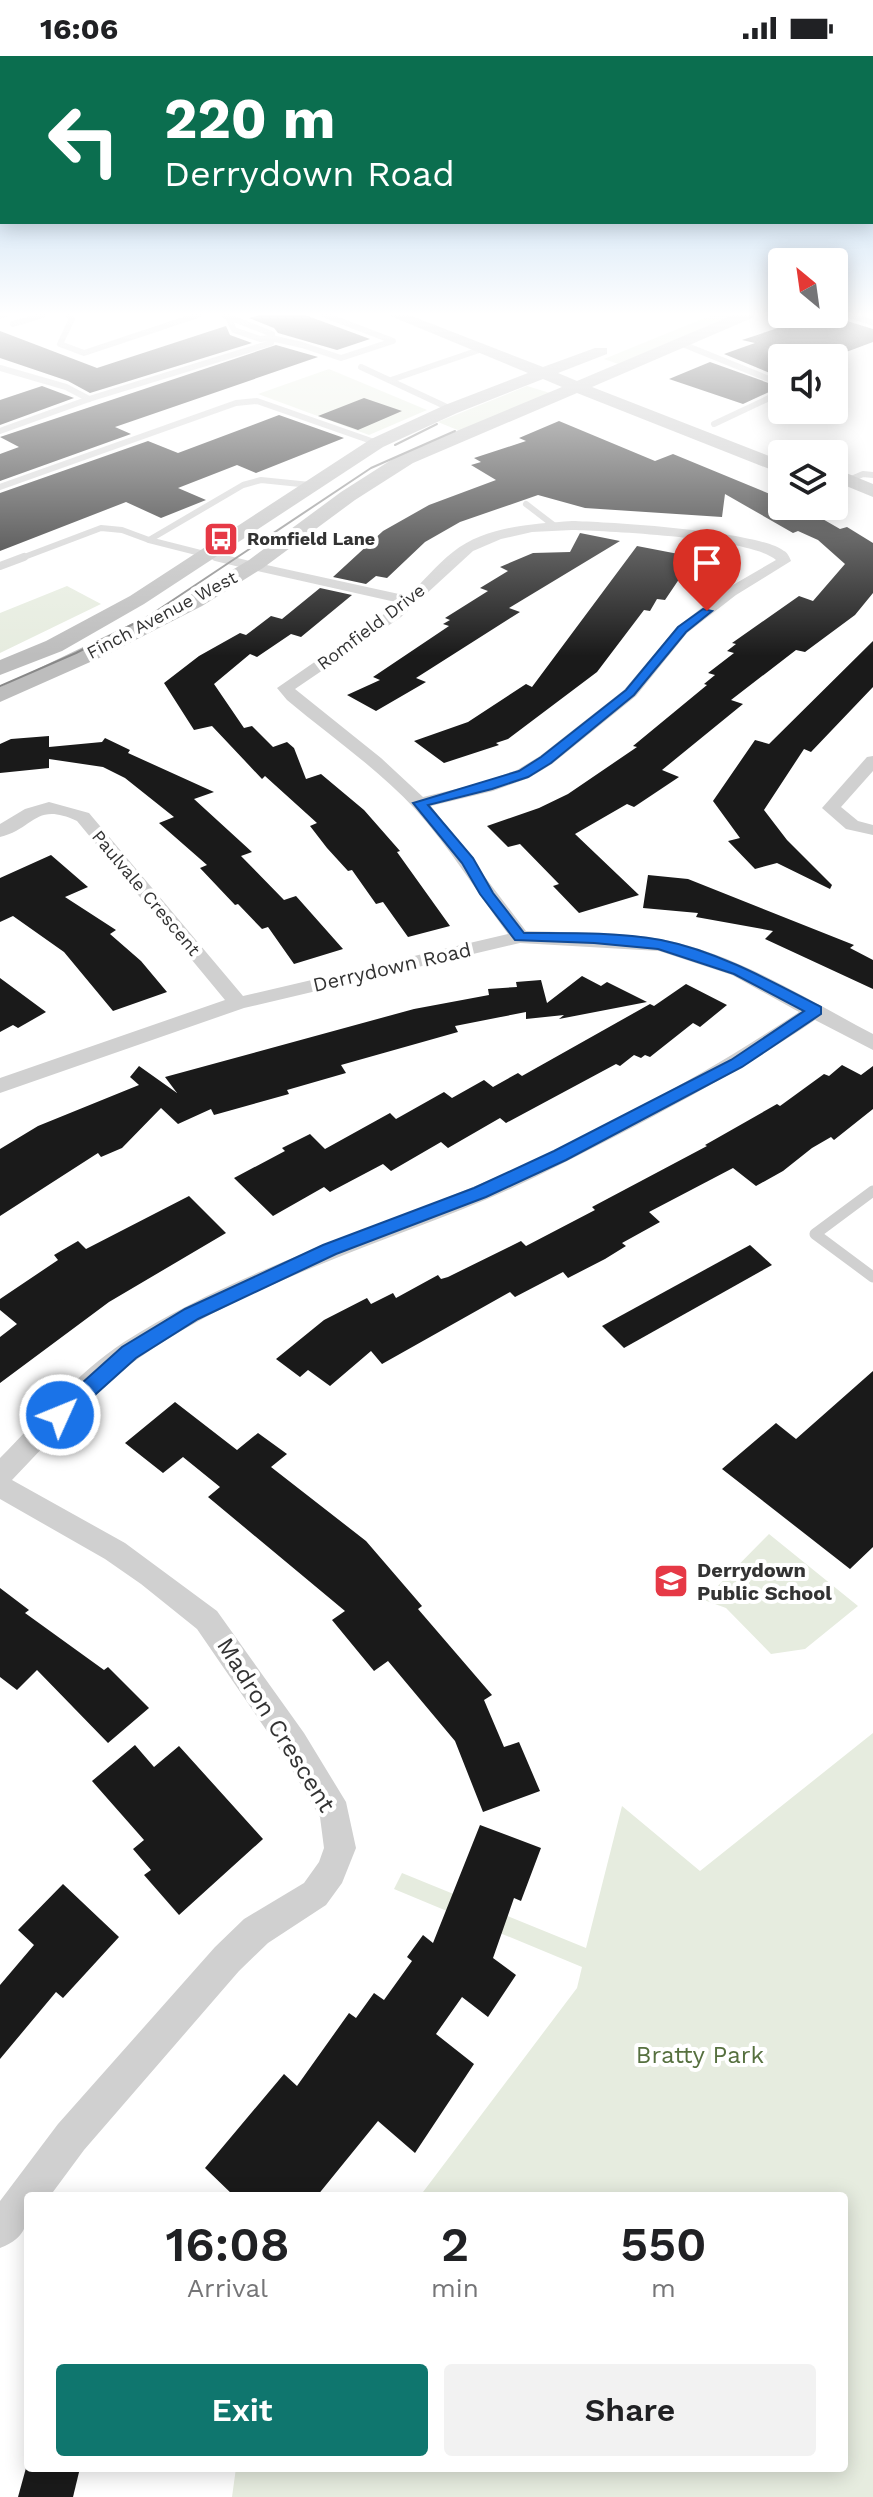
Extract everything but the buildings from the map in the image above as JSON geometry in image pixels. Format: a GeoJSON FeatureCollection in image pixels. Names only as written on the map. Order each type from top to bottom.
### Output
{"type":"FeatureCollection","features":[{"type":"Feature","properties":{"kind":"main road","name":"Finch Avenue West"},"geometry":{"type":"LineString","coordinates":[[0,668],[54,646],[123,608],[208,555],[310,485],[377,443],[408,429]]}},
{"type":"Feature","properties":{"kind":"main road","name":"Finch Avenue West"},"geometry":{"type":"LineString","coordinates":[[0,695],[97,651],[253,566],[324,510],[385,470],[478,429]]}},
{"type":"Feature","properties":{"kind":"main road"},"geometry":{"type":"LineString","coordinates":[[684,429],[768,462]]}},
{"type":"Feature","properties":{"kind":"main road"},"geometry":{"type":"LineString","coordinates":[[726,429],[768,447]]}},
{"type":"Feature","properties":{"kind":"main road"},"geometry":{"type":"LineString","coordinates":[[851,482],[873,505]]}},
{"type":"Feature","properties":{"kind":"street","name":"Romfield Drive"},"geometry":{"type":"LineString","coordinates":[[420,803],[487,787],[523,774],[546,760],[630,693],[682,630],[731,592],[784,561],[780,554],[767,548],[676,532],[556,527],[509,533],[468,548],[411,601],[355,643],[285,688],[420,803],[468,861],[487,894],[520,937]]}},
{"type":"Feature","properties":{"kind":"street"},"geometry":{"type":"LineString","coordinates":[[253,566],[411,601]]}},
{"type":"Feature","properties":{"kind":"street"},"geometry":{"type":"LineString","coordinates":[[873,761],[831,808],[852,825],[873,830]]}},
{"type":"Feature","properties":{"kind":"street","name":"Paulvale Crescent"},"geometry":{"type":"LineString","coordinates":[[0,832],[31,812],[49,805],[65,807],[83,817],[238,1003]]}},
{"type":"Feature","properties":{"kind":"street","name":"Derrydown Road"},"geometry":{"type":"LineString","coordinates":[[0,1086],[238,1003],[520,937],[594,938],[660,945],[739,971],[873,1043]]}},
{"type":"Feature","properties":{"kind":"street"},"geometry":{"type":"LineString","coordinates":[[0,1475],[81,1394],[129,1352],[191,1314],[330,1250],[480,1193],[560,1156],[736,1064],[816,1010]]}},
{"type":"Feature","properties":{"kind":"street","name":"Madron Crescent"},"geometry":{"type":"LineString","coordinates":[[0,1486],[127,1559],[207,1620],[293,1743],[335,1813],[340,1848],[331,1872],[315,1894],[256,1931],[227,1959],[71,2137],[31,2192]]}},
{"type":"Feature","properties":{"kind":"street","name":"Madron Crescent"},"geometry":{"type":"LineString","coordinates":[[0,2230],[24,2201]]}},
{"type":"Feature","properties":{"kind":"lane"},"geometry":{"type":"LineString","coordinates":[[0,487],[163,429]]}},
{"type":"Feature","properties":{"kind":"lane"},"geometry":{"type":"LineString","coordinates":[[337,429],[377,443]]}},
{"type":"Feature","properties":{"kind":"lane"},"geometry":{"type":"LineString","coordinates":[[851,482],[873,468]]}},
{"type":"Feature","properties":{"kind":"lane"},"geometry":{"type":"LineString","coordinates":[[851,482],[873,475]]}},
{"type":"Feature","properties":{"kind":"lane"},"geometry":{"type":"LineString","coordinates":[[149,540],[243,485],[261,480],[310,485]]}},
{"type":"Feature","properties":{"kind":"lane"},"geometry":{"type":"LineString","coordinates":[[526,504],[556,527]]}},
{"type":"Feature","properties":{"kind":"lane"},"geometry":{"type":"LineString","coordinates":[[0,566],[101,528],[122,530],[149,540],[253,566]]}},
{"type":"Feature","properties":{"kind":"lane"},"geometry":{"type":"LineString","coordinates":[[873,1191],[815,1234],[873,1277]]}},
{"type":"Feature","properties":{"kind":"green space"},"geometry":{"type":"Polygon","coordinates":[[[353,429],[383,429],[369,435],[353,429]]]}},
{"type":"Feature","properties":{"kind":"green space"},"geometry":{"type":"Polygon","coordinates":[[[67,586],[101,604],[0,653],[0,613],[67,586]]]}},
{"type":"Feature","properties":{"kind":"green space"},"geometry":{"type":"Polygon","coordinates":[[[769,1534],[858,1606],[805,1649],[771,1654],[726,1608],[704,1600],[769,1534]]]}},
{"type":"Feature","properties":{"kind":"green space","name":"Bratty Park"},"geometry":{"type":"Polygon","coordinates":[[[873,1733],[873,2497],[232,2497],[235,2472],[848,2472],[848,2192],[423,2192],[577,1988],[582,1967],[394,1889],[402,1873],[586,1948],[622,1806],[700,1871],[873,1733]]]}},
{"type":"Feature","properties":{"kind":"tram line"},"geometry":{"type":"LineString","coordinates":[[395,445],[427,429]]}},
{"type":"Feature","properties":{"kind":"tram line"},"geometry":{"type":"LineString","coordinates":[[0,686],[76,653],[149,616],[371,468],[455,431]]}},
{"type":"Feature","properties":{"kind":"place","name":"Romfield Lane"},"geometry":{"type":"Point","coordinates":[221,539]}},
{"type":"Feature","properties":{"kind":"place","name":"Derrydown Public School"},"geometry":{"type":"Point","coordinates":[671,1581]}},
{"type":"Feature","properties":{"kind":"route"},"geometry":{"type":"LineString","coordinates":[[60,1415],[129,1352],[191,1314],[330,1250],[480,1193],[560,1156],[736,1064],[816,1010],[739,971],[660,945],[594,938],[520,937],[487,894],[468,861],[420,803],[487,787],[523,774],[546,760],[630,693],[682,630],[707,611]]}}]}
